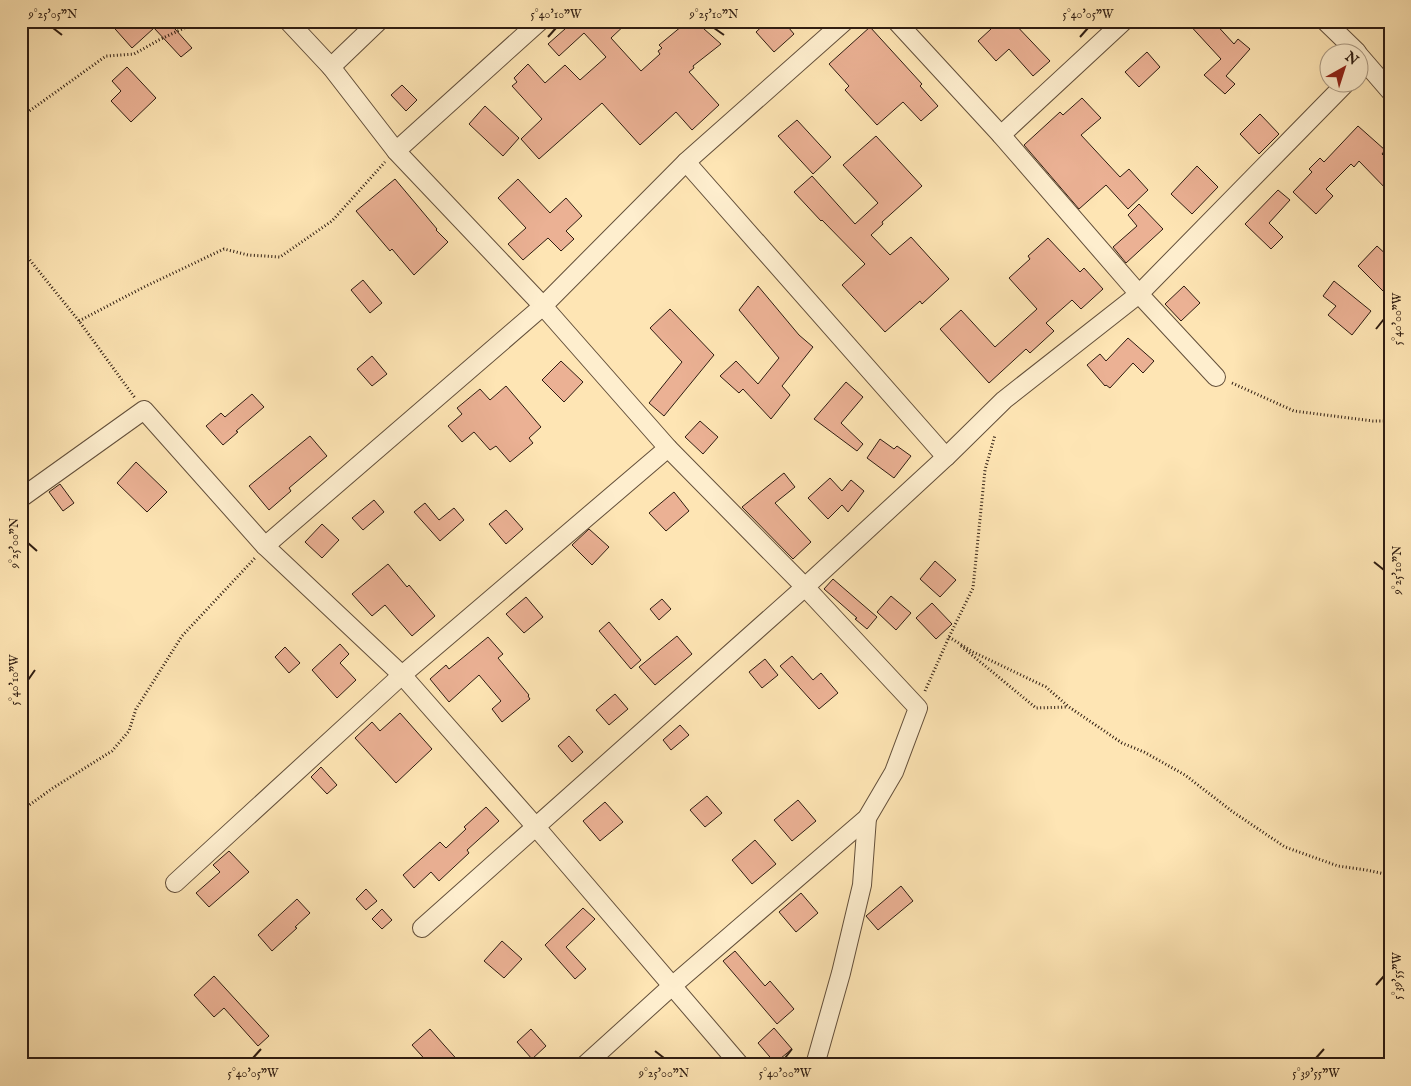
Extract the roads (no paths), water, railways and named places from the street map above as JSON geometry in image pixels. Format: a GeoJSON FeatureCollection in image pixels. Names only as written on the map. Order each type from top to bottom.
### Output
{"type":"FeatureCollection","features":[{"type":"Feature","properties":{"kind":"street"},"geometry":{"type":"LineString","coordinates":[[288,21],[331,67],[396,151],[543,306],[668,448],[805,587],[918,708],[894,772],[867,818],[672,986],[585,1065]]}},
{"type":"Feature","properties":{"kind":"street"},"geometry":{"type":"LineString","coordinates":[[331,67],[379,21]]}},
{"type":"Feature","properties":{"kind":"street"},"geometry":{"type":"LineString","coordinates":[[396,151],[540,21]]}},
{"type":"Feature","properties":{"kind":"street"},"geometry":{"type":"LineString","coordinates":[[266,546],[543,306],[686,162],[845,21]]}},
{"type":"Feature","properties":{"kind":"street"},"geometry":{"type":"LineString","coordinates":[[896,21],[1001,135],[1139,294],[1216,377]]}},
{"type":"Feature","properties":{"kind":"street"},"geometry":{"type":"LineString","coordinates":[[1001,135],[1124,21]]}},
{"type":"Feature","properties":{"kind":"street"},"geometry":{"type":"LineString","coordinates":[[1325,21],[1344,42]]}},
{"type":"Feature","properties":{"kind":"street"},"geometry":{"type":"LineString","coordinates":[[1368,68],[1390,91]]}},
{"type":"Feature","properties":{"kind":"street"},"geometry":{"type":"LineString","coordinates":[[422,928],[805,587],[946,457],[1004,400],[1139,294],[1337,92]]}},
{"type":"Feature","properties":{"kind":"street"},"geometry":{"type":"LineString","coordinates":[[686,162],[946,457]]}},
{"type":"Feature","properties":{"kind":"street"},"geometry":{"type":"LineString","coordinates":[[21,498],[144,410],[266,546],[402,675],[536,827],[740,1065]]}},
{"type":"Feature","properties":{"kind":"street"},"geometry":{"type":"LineString","coordinates":[[175,883],[402,675],[668,448]]}},
{"type":"Feature","properties":{"kind":"street"},"geometry":{"type":"LineString","coordinates":[[815,1065],[841,973],[862,885],[867,818]]}}]}
